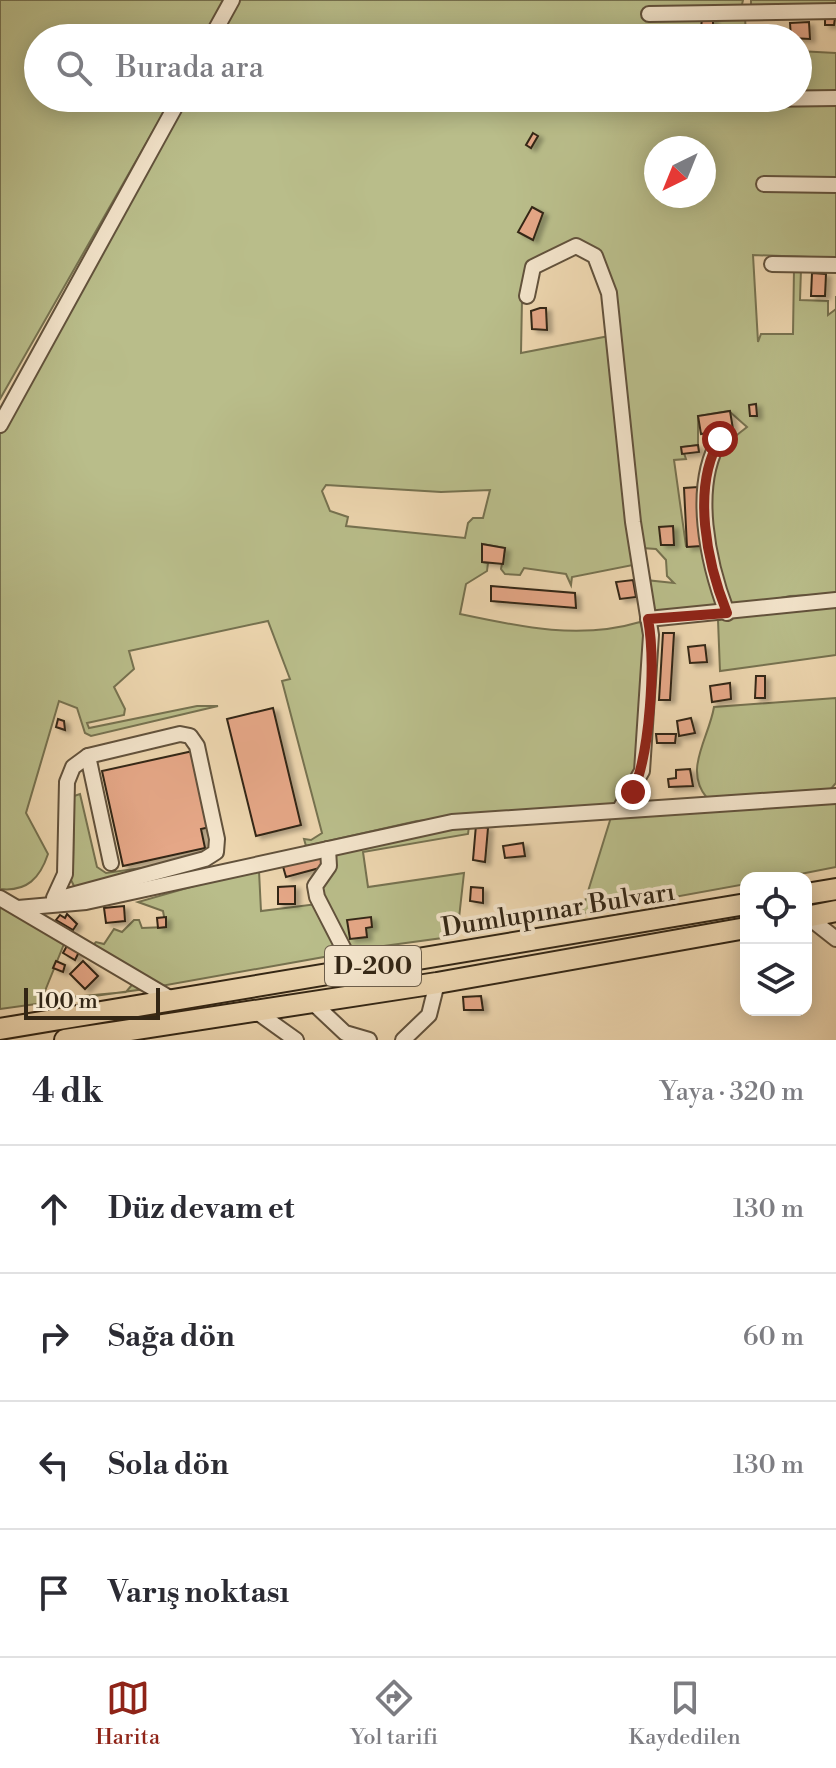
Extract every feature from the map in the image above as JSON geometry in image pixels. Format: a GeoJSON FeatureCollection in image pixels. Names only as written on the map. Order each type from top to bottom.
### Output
{"type":"FeatureCollection","features":[{"type":"Feature","properties":{"kind":"highway"},"geometry":{"type":"LineString","coordinates":[[812,893],[836,889]]}},
{"type":"Feature","properties":{"kind":"highway","name":"Dumlupınar Bulvarı"},"geometry":{"type":"LineString","coordinates":[[0,1029],[740,905]]}},
{"type":"Feature","properties":{"kind":"highway"},"geometry":{"type":"LineString","coordinates":[[812,916],[836,911]]}},
{"type":"Feature","properties":{"kind":"highway","name":"Dumlupınar Bulvarı"},"geometry":{"type":"LineString","coordinates":[[65,1040],[310,1000],[437,983],[740,929]]}},
{"type":"Feature","properties":{"kind":"street"},"geometry":{"type":"LineString","coordinates":[[219,24],[232,0]]}},
{"type":"Feature","properties":{"kind":"street"},"geometry":{"type":"LineString","coordinates":[[649,14],[747,6],[836,11]]}},
{"type":"Feature","properties":{"kind":"street"},"geometry":{"type":"LineString","coordinates":[[812,98],[836,98]]}},
{"type":"Feature","properties":{"kind":"street"},"geometry":{"type":"LineString","coordinates":[[0,425],[172,112]]}},
{"type":"Feature","properties":{"kind":"street"},"geometry":{"type":"LineString","coordinates":[[764,184],[836,185]]}},
{"type":"Feature","properties":{"kind":"street"},"geometry":{"type":"LineString","coordinates":[[527,296],[533,267],[576,246],[595,256],[601,265],[611,305],[622,427],[651,654],[642,771],[620,809]]}},
{"type":"Feature","properties":{"kind":"street"},"geometry":{"type":"LineString","coordinates":[[772,264],[836,265]]}},
{"type":"Feature","properties":{"kind":"street"},"geometry":{"type":"LineString","coordinates":[[720,439],[705,472],[704,492],[716,580],[727,613]]}},
{"type":"Feature","properties":{"kind":"street"},"geometry":{"type":"LineString","coordinates":[[648,619],[727,613],[797,601],[836,600]]}},
{"type":"Feature","properties":{"kind":"street"},"geometry":{"type":"LineString","coordinates":[[18,908],[48,902],[205,859],[216,852],[218,846],[197,746],[190,736],[180,734],[88,756],[69,775],[64,877],[48,902]]}},
{"type":"Feature","properties":{"kind":"street"},"geometry":{"type":"LineString","coordinates":[[88,756],[111,863]]}},
{"type":"Feature","properties":{"kind":"street"},"geometry":{"type":"LineString","coordinates":[[48,902],[102,899],[452,822],[836,796]]}},
{"type":"Feature","properties":{"kind":"street"},"geometry":{"type":"LineString","coordinates":[[328,849],[329,866],[315,886],[317,897],[354,969]]}},
{"type":"Feature","properties":{"kind":"street"},"geometry":{"type":"LineString","coordinates":[[64,877],[74,895]]}},
{"type":"Feature","properties":{"kind":"street"},"geometry":{"type":"LineString","coordinates":[[0,898],[173,1000]]}},
{"type":"Feature","properties":{"kind":"street"},"geometry":{"type":"LineString","coordinates":[[812,921],[836,939]]}},
{"type":"Feature","properties":{"kind":"street"},"geometry":{"type":"LineString","coordinates":[[403,1040],[429,1015],[437,983]]}},
{"type":"Feature","properties":{"kind":"street"},"geometry":{"type":"LineString","coordinates":[[310,1000],[345,1033],[369,1040]]}},
{"type":"Feature","properties":{"kind":"street"},"geometry":{"type":"LineString","coordinates":[[254,1010],[296,1040]]}},
{"type":"Feature","properties":{"kind":"green space"},"geometry":{"type":"Polygon","coordinates":[[[0,0],[228,0],[214,24],[24,24],[24,112],[164,112],[0,399],[0,0]]]}},
{"type":"Feature","properties":{"kind":"green space"},"geometry":{"type":"Polygon","coordinates":[[[234,0],[743,0],[741,9],[745,24],[221,24],[234,0]]]}},
{"type":"Feature","properties":{"kind":"green space"},"geometry":{"type":"Polygon","coordinates":[[[751,0],[836,0],[836,9],[751,7],[751,0]]]}},
{"type":"Feature","properties":{"kind":"green space"},"geometry":{"type":"Polygon","coordinates":[[[812,52],[836,53],[836,93],[812,94],[812,52]]]}},
{"type":"Feature","properties":{"kind":"green space"},"geometry":{"type":"Polygon","coordinates":[[[812,102],[836,102],[836,258],[753,255],[758,342],[761,334],[793,334],[794,269],[801,269],[800,300],[828,301],[828,315],[836,309],[836,594],[790,596],[739,607],[730,603],[712,547],[709,503],[716,463],[726,445],[747,427],[729,411],[698,416],[698,445],[682,447],[686,459],[674,460],[686,546],[701,546],[719,607],[654,613],[645,580],[674,583],[667,576],[666,560],[656,549],[642,548],[613,291],[585,244],[535,262],[522,299],[521,353],[609,336],[633,565],[572,577],[571,585],[566,574],[524,568],[520,575],[505,574],[501,569],[505,548],[482,544],[482,562],[488,563],[487,571],[466,584],[460,614],[550,630],[595,630],[640,622],[645,671],[640,758],[638,771],[620,799],[612,805],[417,821],[306,846],[304,839],[311,840],[322,833],[282,681],[290,679],[268,621],[129,651],[134,669],[114,687],[125,709],[124,715],[87,723],[89,728],[197,706],[218,706],[91,736],[85,733],[77,708],[59,701],[26,813],[48,854],[31,882],[0,889],[0,432],[174,112],[812,112],[812,102]],[[326,485],[322,491],[330,511],[348,517],[346,526],[465,538],[468,523],[473,518],[483,518],[490,490],[441,492],[326,485]]]}},
{"type":"Feature","properties":{"kind":"green space"},"geometry":{"type":"Polygon","coordinates":[[[836,603],[836,655],[720,671],[718,620],[784,605],[836,603]]]}},
{"type":"Feature","properties":{"kind":"green space"},"geometry":{"type":"Polygon","coordinates":[[[836,698],[836,783],[829,791],[707,798],[700,787],[697,765],[714,707],[836,698]]]}},
{"type":"Feature","properties":{"kind":"green space"},"geometry":{"type":"Polygon","coordinates":[[[80,794],[97,867],[106,873],[148,867],[149,871],[75,888],[69,876],[73,865],[74,796],[80,794]]]}},
{"type":"Feature","properties":{"kind":"green space"},"geometry":{"type":"Polygon","coordinates":[[[836,802],[836,867],[811,872],[740,872],[740,885],[581,914],[612,814],[836,802]]]}},
{"type":"Feature","properties":{"kind":"green space"},"geometry":{"type":"Polygon","coordinates":[[[469,826],[468,834],[363,852],[368,887],[464,873],[457,936],[347,951],[318,888],[336,850],[469,826]]]}},
{"type":"Feature","properties":{"kind":"green space"},"geometry":{"type":"Polygon","coordinates":[[[250,870],[259,871],[261,911],[317,904],[339,951],[335,955],[161,986],[92,946],[96,942],[104,944],[114,929],[122,932],[134,920],[139,920],[142,928],[166,927],[163,911],[138,902],[250,870]]]}},
{"type":"Feature","properties":{"kind":"green space"},"geometry":{"type":"Polygon","coordinates":[[[0,904],[66,939],[45,991],[51,999],[117,993],[0,1009],[0,904]]]}},
{"type":"Feature","properties":{"kind":"green space"},"geometry":{"type":"Polygon","coordinates":[[[136,980],[145,989],[126,992],[136,980]]]}},
{"type":"Feature","properties":{"kind":"building"},"geometry":{"type":"Polygon","coordinates":[[[825,17],[835,18],[834,25],[825,25],[825,17]]]}},
{"type":"Feature","properties":{"kind":"building"},"geometry":{"type":"Polygon","coordinates":[[[702,18],[713,18],[713,24],[701,24],[702,18]]]}},
{"type":"Feature","properties":{"kind":"building"},"geometry":{"type":"Polygon","coordinates":[[[533,133],[538,136],[531,148],[526,145],[533,133]]]}},
{"type":"Feature","properties":{"kind":"building"},"geometry":{"type":"Polygon","coordinates":[[[532,207],[543,213],[533,240],[518,232],[532,207]]]}},
{"type":"Feature","properties":{"kind":"building"},"geometry":{"type":"Polygon","coordinates":[[[812,273],[826,274],[825,296],[811,296],[812,273]]]}},
{"type":"Feature","properties":{"kind":"building"},"geometry":{"type":"Polygon","coordinates":[[[546,308],[547,330],[532,329],[531,311],[546,308]]]}},
{"type":"Feature","properties":{"kind":"building"},"geometry":{"type":"Polygon","coordinates":[[[756,404],[757,416],[750,416],[749,405],[756,404]]]}},
{"type":"Feature","properties":{"kind":"building"},"geometry":{"type":"Polygon","coordinates":[[[730,411],[733,429],[701,434],[698,416],[730,411]]]}},
{"type":"Feature","properties":{"kind":"building"},"geometry":{"type":"Polygon","coordinates":[[[698,445],[699,452],[682,454],[681,447],[698,445]]]}},
{"type":"Feature","properties":{"kind":"building"},"geometry":{"type":"Polygon","coordinates":[[[698,487],[701,546],[687,547],[684,488],[698,487]]]}},
{"type":"Feature","properties":{"kind":"building"},"geometry":{"type":"Polygon","coordinates":[[[673,526],[674,545],[661,545],[659,527],[673,526]]]}},
{"type":"Feature","properties":{"kind":"building"},"geometry":{"type":"Polygon","coordinates":[[[482,544],[505,548],[503,564],[482,562],[482,544]]]}},
{"type":"Feature","properties":{"kind":"building"},"geometry":{"type":"Polygon","coordinates":[[[633,580],[636,597],[620,599],[616,582],[633,580]]]}},
{"type":"Feature","properties":{"kind":"building"},"geometry":{"type":"Polygon","coordinates":[[[491,586],[575,593],[576,608],[491,601],[491,586]]]}},
{"type":"Feature","properties":{"kind":"building"},"geometry":{"type":"Polygon","coordinates":[[[663,633],[674,633],[670,700],[659,700],[663,633]]]}},
{"type":"Feature","properties":{"kind":"building"},"geometry":{"type":"Polygon","coordinates":[[[705,645],[707,662],[690,663],[688,647],[705,645]]]}},
{"type":"Feature","properties":{"kind":"building"},"geometry":{"type":"Polygon","coordinates":[[[756,676],[765,676],[765,698],[755,698],[756,676]]]}},
{"type":"Feature","properties":{"kind":"building"},"geometry":{"type":"Polygon","coordinates":[[[730,683],[731,699],[712,702],[710,686],[730,683]]]}},
{"type":"Feature","properties":{"kind":"building"},"geometry":{"type":"Polygon","coordinates":[[[273,708],[301,825],[256,836],[227,719],[273,708]]]}},
{"type":"Feature","properties":{"kind":"building"},"geometry":{"type":"Polygon","coordinates":[[[691,718],[695,733],[679,736],[677,721],[691,718]]]}},
{"type":"Feature","properties":{"kind":"building"},"geometry":{"type":"Polygon","coordinates":[[[58,719],[64,721],[65,730],[56,727],[58,719]]]}},
{"type":"Feature","properties":{"kind":"building"},"geometry":{"type":"Polygon","coordinates":[[[656,734],[676,734],[675,743],[657,743],[656,734]]]}},
{"type":"Feature","properties":{"kind":"building"},"geometry":{"type":"Polygon","coordinates":[[[193,751],[210,827],[201,829],[205,848],[123,866],[102,771],[193,751]]]}},
{"type":"Feature","properties":{"kind":"building"},"geometry":{"type":"Polygon","coordinates":[[[690,769],[693,786],[669,787],[668,779],[676,778],[676,770],[690,769]]]}},
{"type":"Feature","properties":{"kind":"building"},"geometry":{"type":"Polygon","coordinates":[[[476,825],[488,828],[485,862],[473,860],[476,825]]]}},
{"type":"Feature","properties":{"kind":"building"},"geometry":{"type":"Polygon","coordinates":[[[523,843],[525,856],[505,858],[503,846],[523,843]]]}},
{"type":"Feature","properties":{"kind":"building"},"geometry":{"type":"Polygon","coordinates":[[[323,854],[327,866],[286,877],[282,863],[323,854]]]}},
{"type":"Feature","properties":{"kind":"building"},"geometry":{"type":"Polygon","coordinates":[[[295,886],[295,904],[278,904],[278,887],[295,886]]]}},
{"type":"Feature","properties":{"kind":"building"},"geometry":{"type":"Polygon","coordinates":[[[471,887],[483,888],[483,903],[470,901],[471,887]]]}},
{"type":"Feature","properties":{"kind":"building"},"geometry":{"type":"Polygon","coordinates":[[[124,906],[125,921],[106,923],[104,908],[124,906]]]}},
{"type":"Feature","properties":{"kind":"building"},"geometry":{"type":"Polygon","coordinates":[[[67,914],[77,924],[73,930],[56,920],[60,915],[65,918],[67,914]]]}},
{"type":"Feature","properties":{"kind":"building"},"geometry":{"type":"Polygon","coordinates":[[[166,917],[166,927],[158,928],[157,918],[166,917]]]}},
{"type":"Feature","properties":{"kind":"building"},"geometry":{"type":"Polygon","coordinates":[[[371,917],[372,927],[366,928],[367,937],[350,939],[347,920],[371,917]]]}},
{"type":"Feature","properties":{"kind":"building"},"geometry":{"type":"Polygon","coordinates":[[[69,942],[81,948],[75,960],[63,953],[69,942]]]}},
{"type":"Feature","properties":{"kind":"building"},"geometry":{"type":"Polygon","coordinates":[[[56,961],[65,965],[63,972],[53,968],[56,961]]]}},
{"type":"Feature","properties":{"kind":"building"},"geometry":{"type":"Polygon","coordinates":[[[83,961],[98,976],[85,989],[70,974],[83,961]]]}},
{"type":"Feature","properties":{"kind":"building"},"geometry":{"type":"Polygon","coordinates":[[[481,996],[483,1010],[464,1010],[463,997],[481,996]]]}},
{"type":"Feature","properties":{"kind":"route"},"geometry":{"type":"LineString","coordinates":[[633,792],[642,771],[646,743],[651,654],[648,619],[727,613],[716,580],[704,492],[705,472],[720,439]]}}]}
